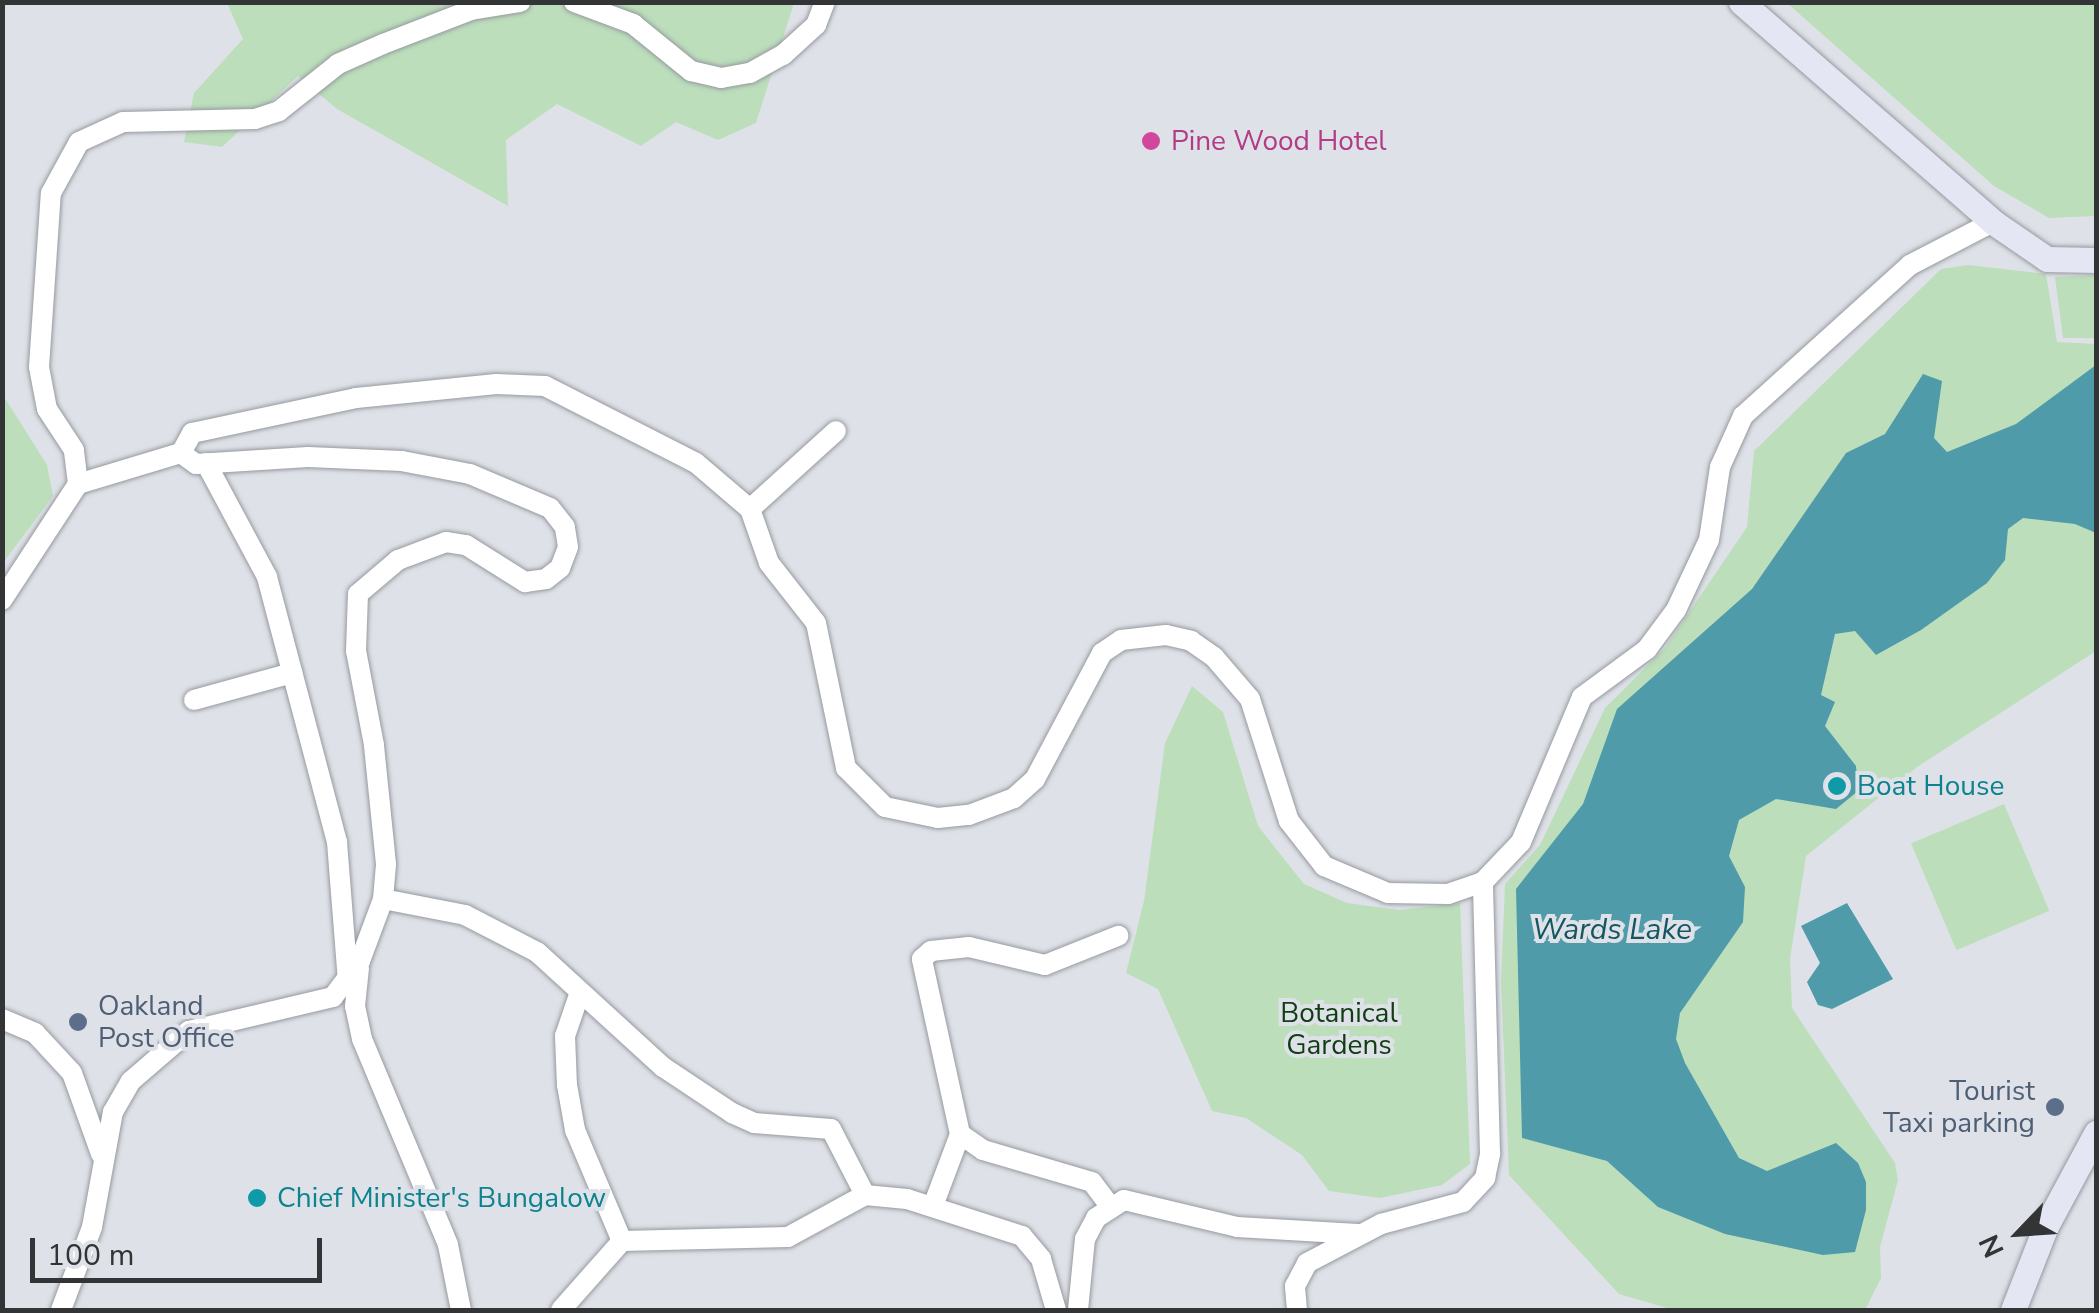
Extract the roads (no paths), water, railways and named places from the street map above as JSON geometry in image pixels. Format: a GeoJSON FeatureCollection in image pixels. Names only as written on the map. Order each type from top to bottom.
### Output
{"type":"FeatureCollection","features":[{"type":"Feature","properties":{"kind":"main road"},"geometry":{"type":"LineString","coordinates":[[1741,2],[1994,222],[2047,259],[2096,260]]}},
{"type":"Feature","properties":{"kind":"main road"},"geometry":{"type":"LineString","coordinates":[[2014,1310],[2046,1226],[2096,1133]]}},
{"type":"Feature","properties":{"kind":"street"},"geometry":{"type":"LineString","coordinates":[[2,600],[78,484],[80,468],[47,409],[40,367],[52,193],[79,142],[123,122],[255,119],[279,111],[338,64],[368,50],[471,10],[520,2]]}},
{"type":"Feature","properties":{"kind":"street"},"geometry":{"type":"LineString","coordinates":[[574,2],[633,24],[691,70],[721,78],[750,73],[784,55],[816,25],[825,2]]}},
{"type":"Feature","properties":{"kind":"street"},"geometry":{"type":"LineString","coordinates":[[78,484],[181,453],[192,433],[356,398],[529,384],[696,463],[750,509],[769,563],[816,623],[846,768],[884,807],[938,818],[969,815],[1014,798],[1036,778],[1102,653],[1121,640],[1166,636],[1191,641],[1214,657],[1250,699],[1289,821],[1324,866],[1388,893],[1448,894],[1483,882],[1532,823],[1582,697],[1647,649],[1676,610],[1710,540],[1720,467],[1743,416],[1910,265],[1994,222]]}},
{"type":"Feature","properties":{"kind":"street"},"geometry":{"type":"LineString","coordinates":[[750,509],[836,430]]}},
{"type":"Feature","properties":{"kind":"street"},"geometry":{"type":"LineString","coordinates":[[61,1310],[92,1227],[113,1112],[159,1051],[190,1031],[307,1008],[348,984],[360,961],[383,899],[385,826],[356,650],[358,594],[398,560],[446,542],[466,545],[524,582],[546,579],[560,568],[568,546],[565,527],[531,495],[402,461],[308,457],[206,463],[186,462],[181,453]]}},
{"type":"Feature","properties":{"kind":"street"},"geometry":{"type":"LineString","coordinates":[[206,463],[258,557],[292,674],[343,872],[348,984]]}},
{"type":"Feature","properties":{"kind":"street"},"geometry":{"type":"LineString","coordinates":[[194,700],[292,674]]}},
{"type":"Feature","properties":{"kind":"street"},"geometry":{"type":"LineString","coordinates":[[1297,1310],[1298,1273],[1358,1234],[1463,1202],[1488,1170],[1483,882]]}},
{"type":"Feature","properties":{"kind":"street"},"geometry":{"type":"LineString","coordinates":[[383,899],[465,916],[500,930],[537,952],[662,1067],[732,1113],[754,1122],[831,1130],[865,1194]]}},
{"type":"Feature","properties":{"kind":"street"},"geometry":{"type":"LineString","coordinates":[[933,1206],[960,1134],[924,956],[968,947],[1045,965],[1118,936]]}},
{"type":"Feature","properties":{"kind":"street"},"geometry":{"type":"LineString","coordinates":[[360,961],[355,1006],[362,1038],[448,1245],[461,1310]]}},
{"type":"Feature","properties":{"kind":"street"},"geometry":{"type":"LineString","coordinates":[[580,992],[565,1036],[567,1085],[575,1130],[622,1241]]}},
{"type":"Feature","properties":{"kind":"street"},"geometry":{"type":"LineString","coordinates":[[2,1019],[34,1033],[72,1073],[102,1156]]}},
{"type":"Feature","properties":{"kind":"street"},"geometry":{"type":"LineString","coordinates":[[960,1134],[984,1150],[1092,1182],[1110,1206]]}},
{"type":"Feature","properties":{"kind":"street"},"geometry":{"type":"LineString","coordinates":[[562,1310],[622,1241],[788,1238],[865,1194],[933,1206],[1007,1230],[1034,1246],[1056,1310]]}},
{"type":"Feature","properties":{"kind":"street"},"geometry":{"type":"LineString","coordinates":[[1078,1310],[1086,1239],[1110,1206],[1124,1200],[1237,1227],[1358,1234]]}},
{"type":"Feature","properties":{"kind":"water","name":"Wards Lake"},"geometry":{"type":"Polygon","coordinates":[[[2096,365],[2096,533],[2075,524],[2023,518],[2008,529],[2005,560],[1987,583],[1921,630],[1876,655],[1855,631],[1835,634],[1821,695],[1835,702],[1825,726],[1856,766],[1858,791],[1836,809],[1776,799],[1739,820],[1729,856],[1745,887],[1743,922],[1680,1013],[1676,1039],[1685,1063],[1739,1158],[1767,1171],[1836,1143],[1858,1163],[1866,1182],[1866,1210],[1855,1252],[1823,1255],[1725,1234],[1658,1207],[1607,1161],[1522,1138],[1516,889],[1583,804],[1617,709],[1752,589],[1846,453],[1885,434],[1923,374],[1942,381],[1934,438],[1947,452],[2016,424],[2096,365]]]}},
{"type":"Feature","properties":{"kind":"water"},"geometry":{"type":"Polygon","coordinates":[[[1847,903],[1893,979],[1832,1009],[1818,1005],[1807,982],[1820,963],[1801,926],[1847,903]]]}},
{"type":"Feature","properties":{"kind":"place","name":"Pine Wood Hotel"},"geometry":{"type":"Point","coordinates":[1151,141]}},
{"type":"Feature","properties":{"kind":"place","name":"Boat House"},"geometry":{"type":"Point","coordinates":[1837,786]}},
{"type":"Feature","properties":{"kind":"place","name":"Oakland Post Office"},"geometry":{"type":"Point","coordinates":[78,1022]}},
{"type":"Feature","properties":{"kind":"place","name":"Tourist Taxi parking"},"geometry":{"type":"Point","coordinates":[2055,1107]}},
{"type":"Feature","properties":{"kind":"place","name":"Chief Minister's Bungalow"},"geometry":{"type":"Point","coordinates":[257,1198]}},
{"type":"Feature","properties":{"kind":"park label","name":"Botanical Gardens"},"geometry":{"type":"Point","coordinates":[1339,1029]}}]}
